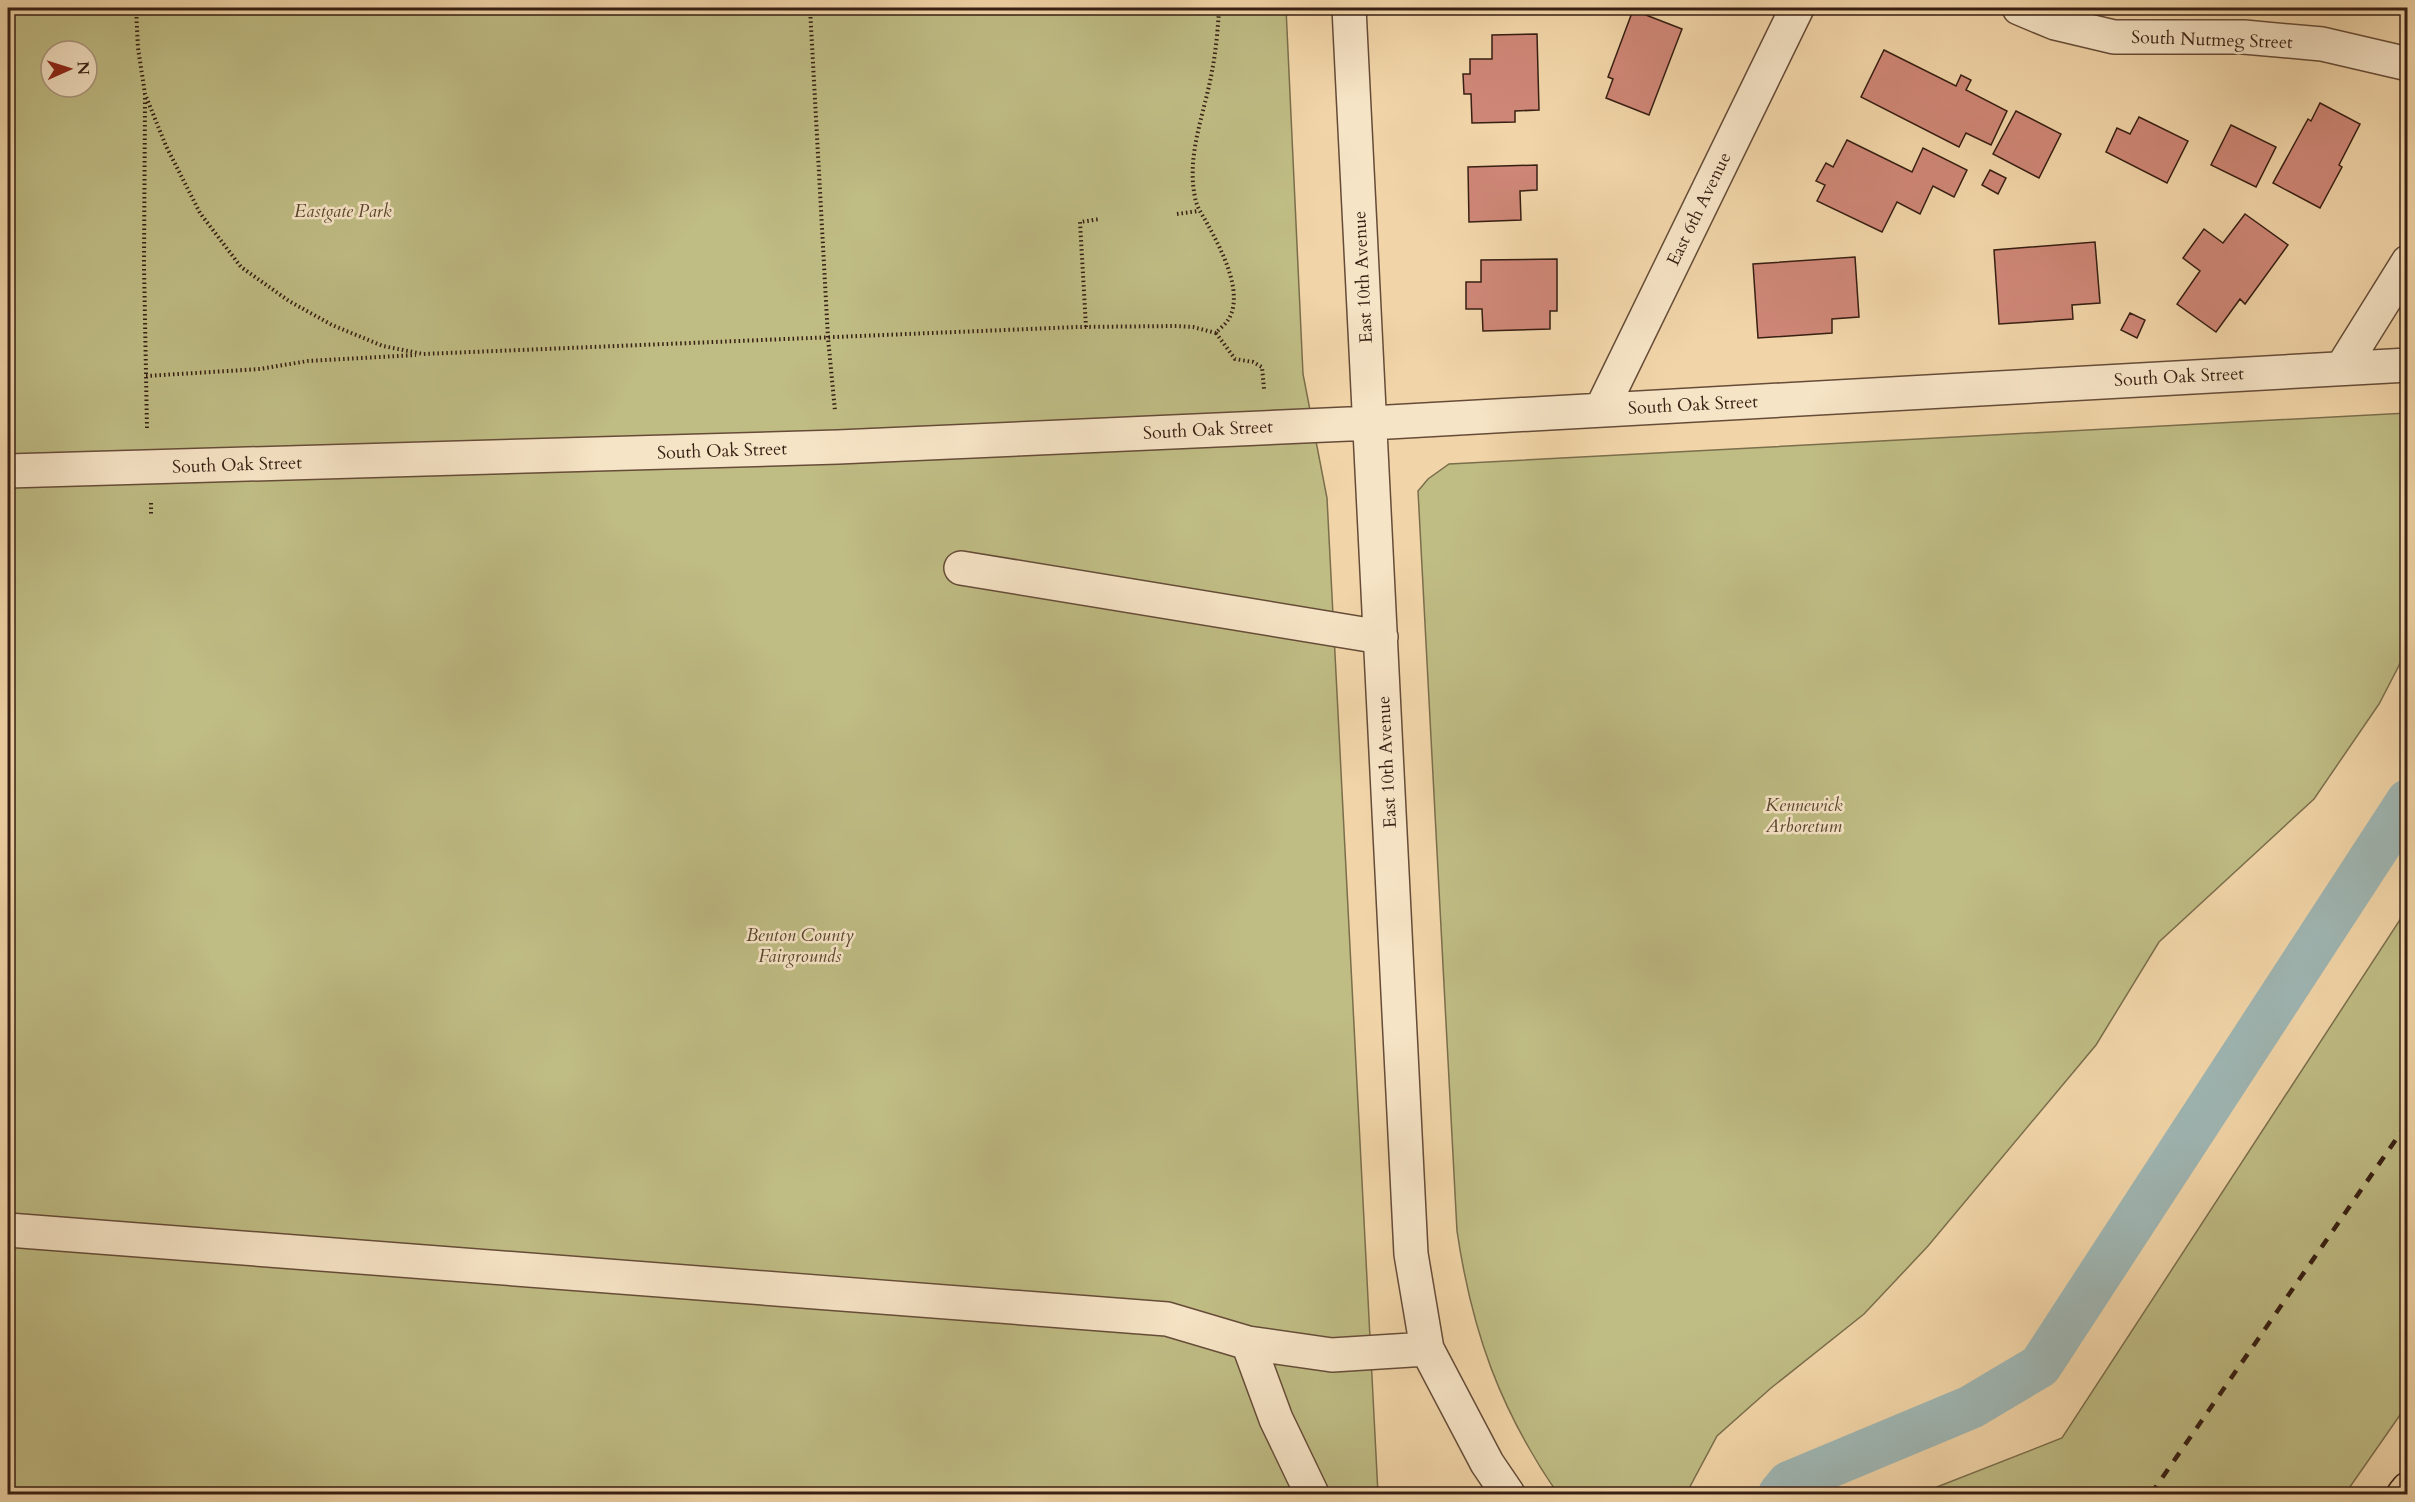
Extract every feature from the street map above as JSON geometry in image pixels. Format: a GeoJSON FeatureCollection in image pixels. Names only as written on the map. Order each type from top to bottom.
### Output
{"type":"FeatureCollection","features":[{"type":"Feature","properties":{"kind":"main road"},"geometry":{"type":"LineString","coordinates":[[2404,1494],[2408,1489]]}},
{"type":"Feature","properties":{"kind":"street","name":"East 10th Avenue"},"geometry":{"type":"LineString","coordinates":[[1349,8],[1411,1254],[1427,1348],[1487,1462],[1499,1491]]}},
{"type":"Feature","properties":{"kind":"street","name":"East 6th Avenue"},"geometry":{"type":"LineString","coordinates":[[1601,410],[1797,8]]}},
{"type":"Feature","properties":{"kind":"street","name":"South Nutmeg Street"},"geometry":{"type":"LineString","coordinates":[[2019,8],[2055,22],[2114,37],[2244,37],[2322,44],[2408,64]]}},
{"type":"Feature","properties":{"kind":"street"},"geometry":{"type":"LineString","coordinates":[[2342,368],[2408,262]]}},
{"type":"Feature","properties":{"kind":"street","name":"South Oak Street"},"geometry":{"type":"LineString","coordinates":[[8,471],[838,447],[1371,423],[2408,365]]}},
{"type":"Feature","properties":{"kind":"street"},"geometry":{"type":"LineString","coordinates":[[961,568],[1381,637]]}},
{"type":"Feature","properties":{"kind":"street"},"geometry":{"type":"LineString","coordinates":[[8,1230],[1167,1318],[1248,1343],[1332,1355],[1427,1348]]}},
{"type":"Feature","properties":{"kind":"street"},"geometry":{"type":"LineString","coordinates":[[1248,1343],[1276,1419],[1312,1494]]}},
{"type":"Feature","properties":{"kind":"path"},"geometry":{"type":"LineString","coordinates":[[136,8],[138,48],[145,94],[146,376],[151,514]]}},
{"type":"Feature","properties":{"kind":"path"},"geometry":{"type":"LineString","coordinates":[[810,8],[828,338],[838,447]]}},
{"type":"Feature","properties":{"kind":"path"},"geometry":{"type":"LineString","coordinates":[[1215,333],[1229,319],[1234,295],[1229,269],[1208,224],[1198,211],[1194,195],[1193,172],[1198,127],[1213,70],[1219,8]]}},
{"type":"Feature","properties":{"kind":"path"},"geometry":{"type":"LineString","coordinates":[[145,94],[166,146],[200,213],[241,267],[289,301],[333,325],[383,346],[423,354]]}},
{"type":"Feature","properties":{"kind":"path"},"geometry":{"type":"LineString","coordinates":[[1177,214],[1198,211]]}},
{"type":"Feature","properties":{"kind":"path"},"geometry":{"type":"LineString","coordinates":[[1086,327],[1080,222],[1100,219]]}},
{"type":"Feature","properties":{"kind":"path"},"geometry":{"type":"LineString","coordinates":[[146,376],[260,369],[308,361],[423,354],[1086,327],[1177,326],[1193,327],[1215,333],[1235,359],[1262,367],[1264,428]]}},
{"type":"Feature","properties":{"kind":"green space","name":"Benton County Fairgrounds"},"geometry":{"type":"Polygon","coordinates":[[[8,8],[1286,8],[1303,374],[1327,498],[1378,1494],[8,1494],[8,8]]]}},
{"type":"Feature","properties":{"kind":"green space","name":"Kennewick Arboretum"},"geometry":{"type":"Polygon","coordinates":[[[2407,413],[2407,650],[2379,704],[2314,799],[2159,942],[2096,1045],[1928,1246],[1864,1314],[1771,1388],[1717,1436],[1686,1494],[1558,1494],[1520,1432],[1491,1369],[1471,1303],[1457,1231],[1418,491],[1428,479],[1449,464],[2407,413]]]}},
{"type":"Feature","properties":{"kind":"green space"},"geometry":{"type":"Polygon","coordinates":[[[2407,909],[2407,1405],[2345,1494],[1919,1494],[2062,1438],[2407,909]]]}},
{"type":"Feature","properties":{"kind":"building"},"geometry":{"type":"Polygon","coordinates":[[[1633,10],[1682,29],[1649,115],[1606,98],[1613,79],[1608,77],[1633,10]]]}},
{"type":"Feature","properties":{"kind":"building"},"geometry":{"type":"Polygon","coordinates":[[[1537,34],[1539,110],[1515,111],[1515,122],[1472,123],[1471,94],[1464,94],[1463,74],[1470,74],[1470,59],[1492,59],[1492,35],[1537,34]]]}},
{"type":"Feature","properties":{"kind":"building"},"geometry":{"type":"Polygon","coordinates":[[[1884,50],[1956,86],[1961,75],[1971,80],[1966,90],[2007,111],[1991,145],[1966,133],[1959,147],[1861,97],[1884,50]]]}},
{"type":"Feature","properties":{"kind":"building"},"geometry":{"type":"Polygon","coordinates":[[[2320,103],[2360,124],[2339,165],[2342,167],[2320,208],[2273,183],[2308,119],[2311,121],[2320,103]]]}},
{"type":"Feature","properties":{"kind":"building"},"geometry":{"type":"Polygon","coordinates":[[[2016,111],[2061,134],[2039,178],[1993,154],[2016,111]]]}},
{"type":"Feature","properties":{"kind":"building"},"geometry":{"type":"Polygon","coordinates":[[[2139,117],[2188,141],[2167,183],[2106,152],[2117,128],[2130,134],[2139,117]]]}},
{"type":"Feature","properties":{"kind":"building"},"geometry":{"type":"Polygon","coordinates":[[[2231,125],[2276,147],[2256,187],[2211,165],[2231,125]]]}},
{"type":"Feature","properties":{"kind":"building"},"geometry":{"type":"Polygon","coordinates":[[[1847,140],[1912,172],[1923,148],[1967,170],[1954,197],[1933,186],[1920,214],[1897,202],[1882,232],[1817,201],[1825,185],[1816,181],[1826,163],[1833,167],[1847,140]]]}},
{"type":"Feature","properties":{"kind":"building"},"geometry":{"type":"Polygon","coordinates":[[[1537,165],[1537,190],[1520,191],[1521,220],[1469,222],[1468,167],[1537,165]]]}},
{"type":"Feature","properties":{"kind":"building"},"geometry":{"type":"Polygon","coordinates":[[[1990,170],[2006,178],[1998,194],[1982,185],[1990,170]]]}},
{"type":"Feature","properties":{"kind":"building"},"geometry":{"type":"Polygon","coordinates":[[[2245,214],[2288,245],[2245,304],[2240,299],[2216,332],[2177,304],[2200,271],[2183,258],[2204,229],[2223,243],[2245,214]]]}},
{"type":"Feature","properties":{"kind":"building"},"geometry":{"type":"Polygon","coordinates":[[[2095,242],[2100,303],[2072,305],[2073,319],[1999,324],[1994,250],[2095,242]]]}},
{"type":"Feature","properties":{"kind":"building"},"geometry":{"type":"Polygon","coordinates":[[[1855,257],[1859,317],[1832,319],[1832,333],[1758,338],[1753,264],[1855,257]]]}},
{"type":"Feature","properties":{"kind":"building"},"geometry":{"type":"Polygon","coordinates":[[[1557,259],[1557,311],[1550,311],[1550,329],[1483,331],[1482,309],[1466,309],[1466,282],[1481,282],[1481,260],[1557,259]]]}},
{"type":"Feature","properties":{"kind":"building"},"geometry":{"type":"Polygon","coordinates":[[[2130,313],[2145,320],[2137,338],[2121,330],[2130,313]]]}},
{"type":"Feature","properties":{"kind":"waterway"},"geometry":{"type":"LineString","coordinates":[[1780,1494],[1789,1483],[1971,1407],[2040,1366],[2408,801]]}},
{"type":"Feature","properties":{"kind":"railway"},"geometry":{"type":"LineString","coordinates":[[2151,1494],[2408,1122]]}},
{"type":"Feature","properties":{"kind":"park label","name":"Eastgate Park"},"geometry":{"type":"Point","coordinates":[343,211]}}]}
